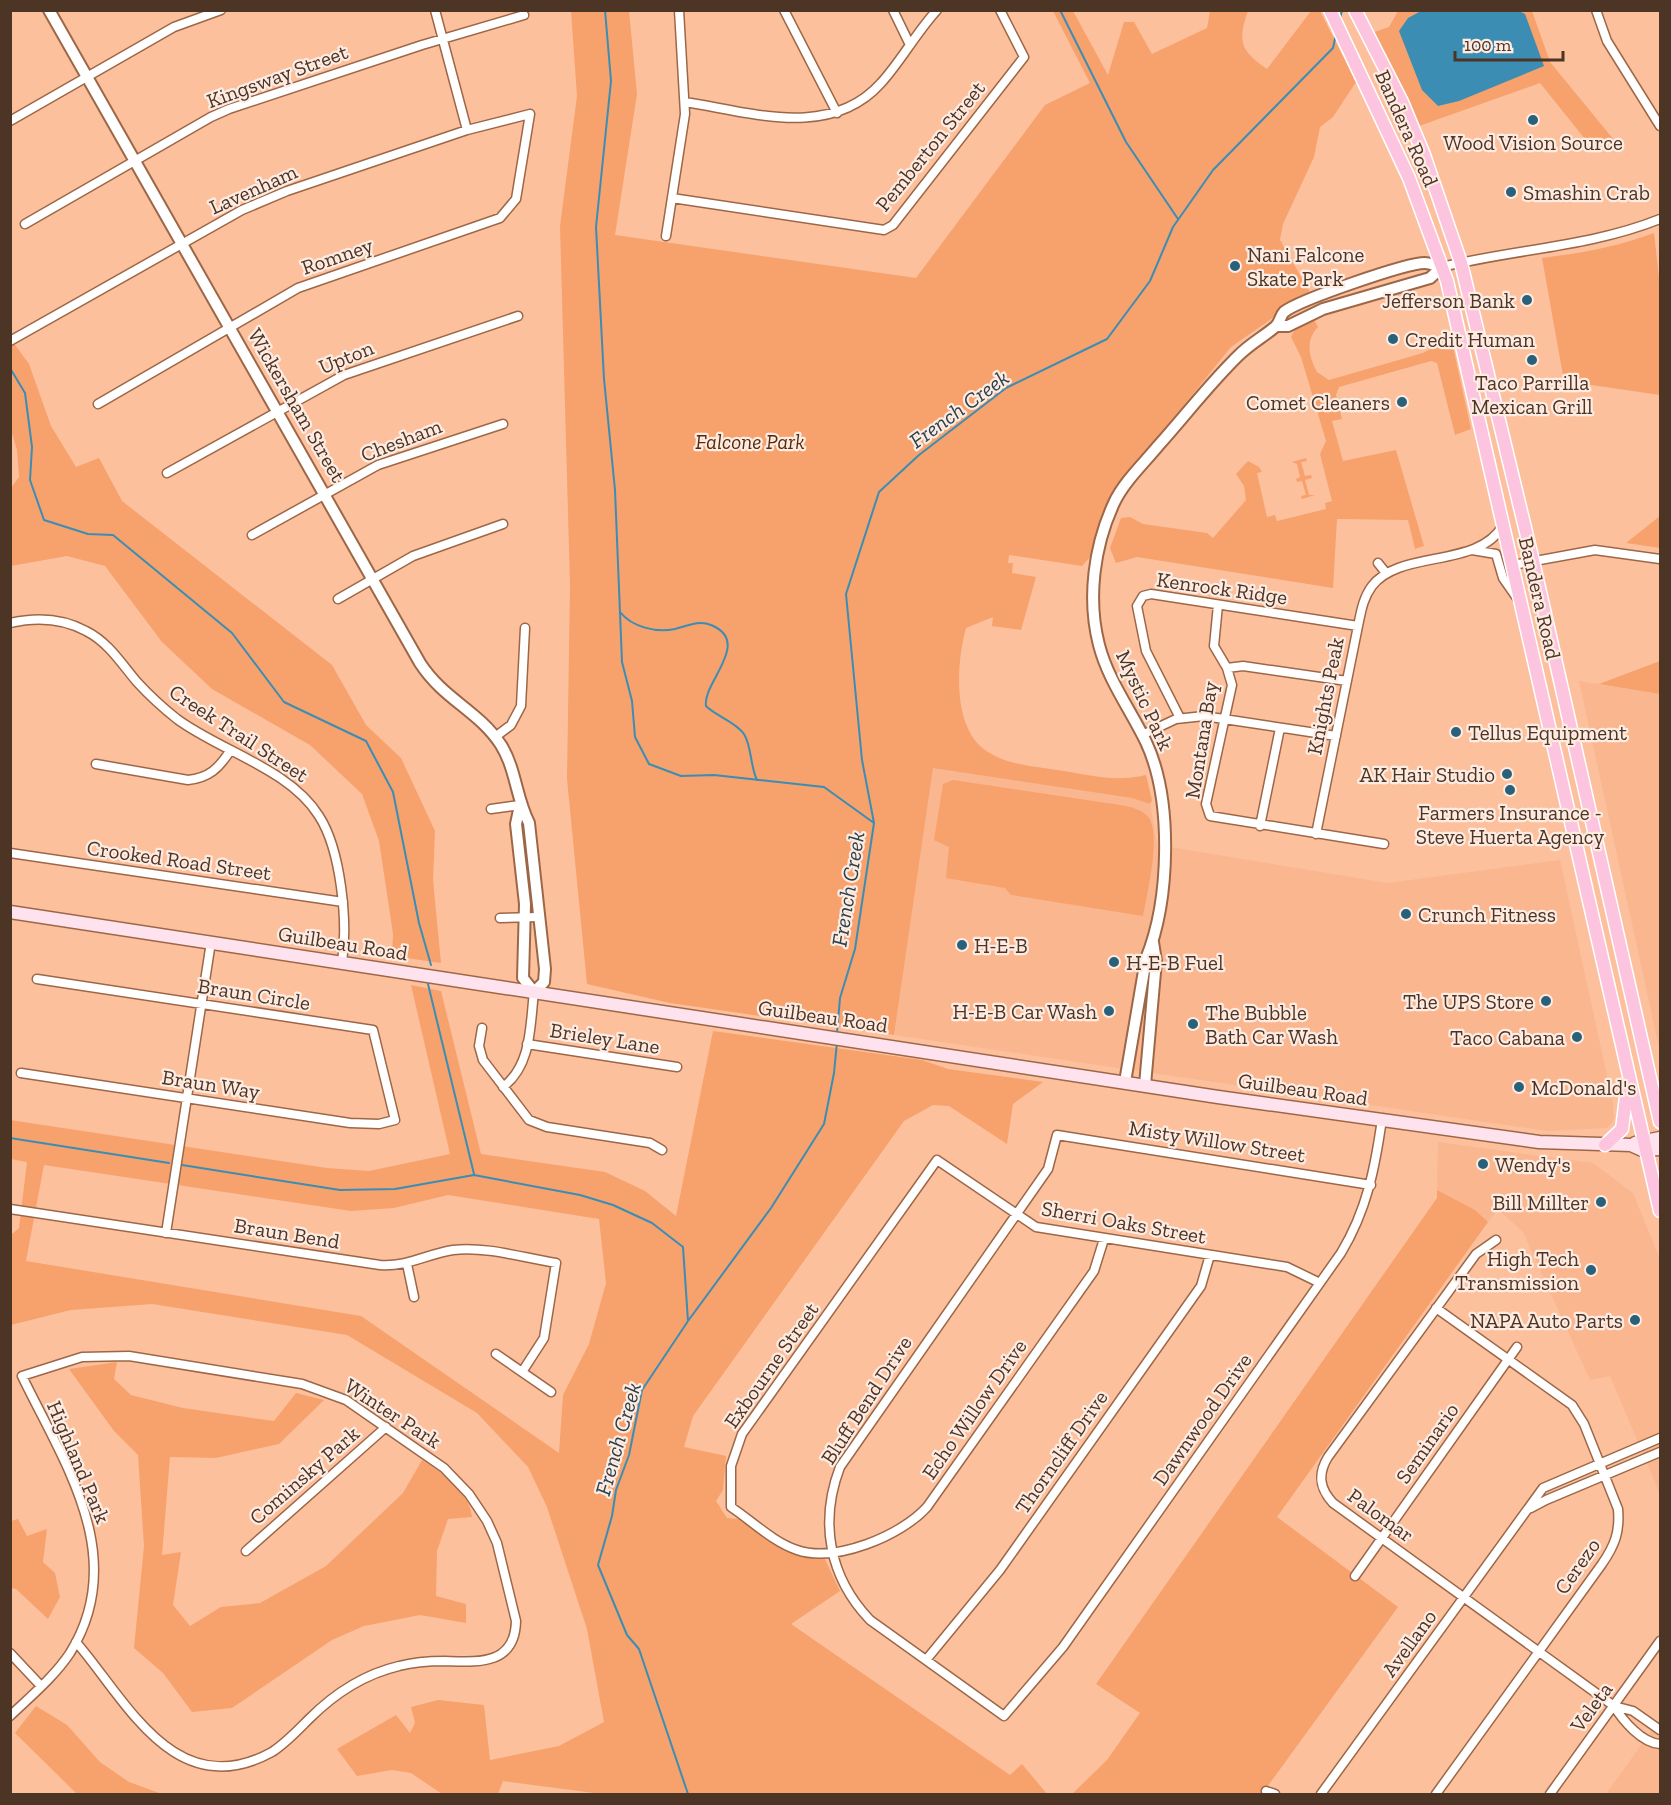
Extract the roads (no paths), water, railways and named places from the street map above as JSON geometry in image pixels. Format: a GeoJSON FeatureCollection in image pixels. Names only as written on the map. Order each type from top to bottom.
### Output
{"type":"FeatureCollection","features":[{"type":"Feature","properties":{"kind":"main road","name":"Bandera Road"},"geometry":{"type":"LineString","coordinates":[[1330,10],[1405,169],[1442,267],[1460,330],[1660,1211]]}},
{"type":"Feature","properties":{"kind":"main road","name":"Bandera Road"},"geometry":{"type":"LineString","coordinates":[[1357,15],[1402,102],[1424,155],[1461,262],[1533,561],[1660,1122]]}},
{"type":"Feature","properties":{"kind":"main road","name":"Guilbeau Road"},"geometry":{"type":"LineString","coordinates":[[10,912],[1125,1082],[1539,1142],[1645,1145]]}},
{"type":"Feature","properties":{"kind":"main road"},"geometry":{"type":"LineString","coordinates":[[1605,1145],[1617,1136],[1625,1121],[1627,1066]]}},
{"type":"Feature","properties":{"kind":"main road"},"geometry":{"type":"LineString","coordinates":[[1645,1145],[1660,1138]]}},
{"type":"Feature","properties":{"kind":"main road"},"geometry":{"type":"LineString","coordinates":[[1645,1145],[1660,1149]]}},
{"type":"Feature","properties":{"kind":"street","name":"Wickersham Street"},"geometry":{"type":"LineString","coordinates":[[49,10],[434,684],[477,717],[495,737],[511,768],[520,806],[529,823],[545,975],[544,982],[534,992],[527,1044],[517,1074],[503,1087]]}},
{"type":"Feature","properties":{"kind":"street"},"geometry":{"type":"LineString","coordinates":[[10,121],[181,24],[221,10]]}},
{"type":"Feature","properties":{"kind":"street"},"geometry":{"type":"LineString","coordinates":[[435,10],[467,130]]}},
{"type":"Feature","properties":{"kind":"street"},"geometry":{"type":"LineString","coordinates":[[666,236],[685,102],[679,10]]}},
{"type":"Feature","properties":{"kind":"street"},"geometry":{"type":"LineString","coordinates":[[784,10],[837,113]]}},
{"type":"Feature","properties":{"kind":"street"},"geometry":{"type":"LineString","coordinates":[[893,10],[910,45]]}},
{"type":"Feature","properties":{"kind":"street"},"geometry":{"type":"LineString","coordinates":[[685,102],[798,119],[837,113],[871,93],[937,10]]}},
{"type":"Feature","properties":{"kind":"street","name":"Pemberton Street"},"geometry":{"type":"LineString","coordinates":[[672,198],[884,230],[893,225],[1024,57],[1000,10]]}},
{"type":"Feature","properties":{"kind":"street"},"geometry":{"type":"LineString","coordinates":[[1596,10],[1607,41],[1659,120]]}},
{"type":"Feature","properties":{"kind":"street","name":"Kingsway Street"},"geometry":{"type":"LineString","coordinates":[[25,224],[211,117],[229,109],[443,38],[524,15]]}},
{"type":"Feature","properties":{"kind":"street","name":"Lavenham"},"geometry":{"type":"LineString","coordinates":[[10,341],[242,210],[287,191],[467,130],[530,114]]}},
{"type":"Feature","properties":{"kind":"street","name":"Romney"},"geometry":{"type":"LineString","coordinates":[[98,404],[298,288],[500,218],[516,199],[530,114]]}},
{"type":"Feature","properties":{"kind":"street"},"geometry":{"type":"LineString","coordinates":[[1442,267],[1582,243],[1626,232],[1660,219]]}},
{"type":"Feature","properties":{"kind":"street","name":"Mystic Park"},"geometry":{"type":"LineString","coordinates":[[1125,1082],[1146,959],[1153,942],[1164,868],[1165,816],[1161,786],[1142,735],[1114,686],[1095,627],[1093,600],[1096,563],[1114,502],[1143,464],[1239,354],[1277,326],[1283,313],[1317,295],[1425,263],[1442,267]]}},
{"type":"Feature","properties":{"kind":"street","name":"Mystic Park"},"geometry":{"type":"LineString","coordinates":[[1277,326],[1288,326],[1323,309],[1430,278],[1442,267]]}},
{"type":"Feature","properties":{"kind":"street","name":"Upton"},"geometry":{"type":"LineString","coordinates":[[166,474],[344,375],[518,315]]}},
{"type":"Feature","properties":{"kind":"street","name":"Chesham"},"geometry":{"type":"LineString","coordinates":[[252,535],[378,465],[503,423]]}},
{"type":"Feature","properties":{"kind":"street"},"geometry":{"type":"LineString","coordinates":[[338,599],[427,550],[503,524]]}},
{"type":"Feature","properties":{"kind":"street"},"geometry":{"type":"LineString","coordinates":[[1378,563],[1386,573],[1472,549],[1492,540],[1504,524]]}},
{"type":"Feature","properties":{"kind":"street"},"geometry":{"type":"LineString","coordinates":[[1472,549],[1496,554],[1503,578],[1521,604]]}},
{"type":"Feature","properties":{"kind":"street"},"geometry":{"type":"LineString","coordinates":[[1513,565],[1595,550],[1660,559]]}},
{"type":"Feature","properties":{"kind":"street","name":"Knights Peak"},"geometry":{"type":"LineString","coordinates":[[1316,834],[1358,626],[1368,592],[1386,573]]}},
{"type":"Feature","properties":{"kind":"street","name":"Kenrock Ridge"},"geometry":{"type":"LineString","coordinates":[[1180,718],[1146,651],[1140,630],[1138,601],[1143,596],[1151,594],[1358,626]]}},
{"type":"Feature","properties":{"kind":"street","name":"Montana Bay"},"geometry":{"type":"LineString","coordinates":[[1218,605],[1214,646],[1227,668],[1232,686],[1206,809],[1209,816],[1260,826],[1384,844]]}},
{"type":"Feature","properties":{"kind":"street","name":"Creek Trail Street"},"geometry":{"type":"LineString","coordinates":[[10,623],[32,619],[53,620],[74,625],[93,634],[169,713],[201,735],[287,783],[312,805],[324,824],[332,844],[346,929],[342,962]]}},
{"type":"Feature","properties":{"kind":"street"},"geometry":{"type":"LineString","coordinates":[[495,737],[511,725],[521,706],[525,628]]}},
{"type":"Feature","properties":{"kind":"street"},"geometry":{"type":"LineString","coordinates":[[1227,668],[1242,666],[1347,681]]}},
{"type":"Feature","properties":{"kind":"street"},"geometry":{"type":"LineString","coordinates":[[1142,735],[1180,718],[1204,716],[1336,736]]}},
{"type":"Feature","properties":{"kind":"street"},"geometry":{"type":"LineString","coordinates":[[1260,826],[1280,728]]}},
{"type":"Feature","properties":{"kind":"street"},"geometry":{"type":"LineString","coordinates":[[96,764],[188,780],[200,778],[220,766],[230,751]]}},
{"type":"Feature","properties":{"kind":"street","name":"Wickersham Street"},"geometry":{"type":"LineString","coordinates":[[520,806],[516,824],[525,918],[523,978],[534,992]]}},
{"type":"Feature","properties":{"kind":"street"},"geometry":{"type":"LineString","coordinates":[[491,808],[520,806]]}},
{"type":"Feature","properties":{"kind":"street","name":"Crooked Road Street"},"geometry":{"type":"LineString","coordinates":[[10,853],[343,902]]}},
{"type":"Feature","properties":{"kind":"street"},"geometry":{"type":"LineString","coordinates":[[500,918],[539,917]]}},
{"type":"Feature","properties":{"kind":"street"},"geometry":{"type":"LineString","coordinates":[[165,1233],[211,942]]}},
{"type":"Feature","properties":{"kind":"street","name":"Mystic Park"},"geometry":{"type":"LineString","coordinates":[[1144,1084],[1156,961],[1153,942]]}},
{"type":"Feature","properties":{"kind":"street","name":"Braun Circle"},"geometry":{"type":"LineString","coordinates":[[37,979],[373,1030],[395,1120]]}},
{"type":"Feature","properties":{"kind":"street"},"geometry":{"type":"LineString","coordinates":[[482,1028],[480,1055],[503,1087],[534,1123],[650,1143],[662,1150]]}},
{"type":"Feature","properties":{"kind":"street","name":"Brieley Lane"},"geometry":{"type":"LineString","coordinates":[[527,1044],[677,1067]]}},
{"type":"Feature","properties":{"kind":"street","name":"Braun Way"},"geometry":{"type":"LineString","coordinates":[[21,1073],[360,1124],[395,1120]]}},
{"type":"Feature","properties":{"kind":"street","name":"Dawnwood Drive"},"geometry":{"type":"LineString","coordinates":[[1004,1716],[1062,1647],[1352,1235],[1371,1185],[1382,1119]]}},
{"type":"Feature","properties":{"kind":"street","name":"Misty Willow Street"},"geometry":{"type":"LineString","coordinates":[[1057,1135],[1371,1185]]}},
{"type":"Feature","properties":{"kind":"street","name":"Bluff Bend Drive"},"geometry":{"type":"LineString","coordinates":[[1004,1716],[870,1620],[857,1607],[843,1585],[832,1551],[830,1505],[836,1480],[847,1455],[1048,1169],[1057,1135]]}},
{"type":"Feature","properties":{"kind":"street","name":"Sherri Oaks Street"},"geometry":{"type":"LineString","coordinates":[[937,1160],[1015,1215],[1036,1227],[1287,1267],[1320,1282]]}},
{"type":"Feature","properties":{"kind":"street","name":"Exbourne Street"},"geometry":{"type":"LineString","coordinates":[[832,1551],[809,1553],[790,1547],[731,1507],[731,1475],[734,1455],[750,1423],[937,1160]]}},
{"type":"Feature","properties":{"kind":"street","name":"Braun Bend"},"geometry":{"type":"LineString","coordinates":[[10,1209],[380,1265],[407,1264],[440,1253],[466,1250],[556,1263],[544,1338],[522,1372]]}},
{"type":"Feature","properties":{"kind":"street","name":"Echo Willow Drive"},"geometry":{"type":"LineString","coordinates":[[832,1551],[886,1538],[913,1521],[927,1507],[1094,1271],[1104,1239]]}},
{"type":"Feature","properties":{"kind":"street","name":"Palomar"},"geometry":{"type":"LineString","coordinates":[[1496,1240],[1487,1243],[1476,1254],[1328,1457],[1320,1477],[1324,1494],[1333,1503],[1614,1706],[1633,1711],[1660,1730]]}},
{"type":"Feature","properties":{"kind":"street","name":"Thorncliff Drive"},"geometry":{"type":"LineString","coordinates":[[926,1660],[1000,1570],[1194,1295],[1205,1278],[1210,1255]]}},
{"type":"Feature","properties":{"kind":"street"},"geometry":{"type":"LineString","coordinates":[[407,1264],[414,1298]]}},
{"type":"Feature","properties":{"kind":"street","name":"Cerezo"},"geometry":{"type":"LineString","coordinates":[[1436,1308],[1576,1409],[1618,1509],[1620,1527],[1617,1540],[1436,1794]]}},
{"type":"Feature","properties":{"kind":"street"},"geometry":{"type":"LineString","coordinates":[[1509,1359],[1517,1347]]}},
{"type":"Feature","properties":{"kind":"street"},"geometry":{"type":"LineString","coordinates":[[496,1354],[551,1392]]}},
{"type":"Feature","properties":{"kind":"street","name":"Winter Park"},"geometry":{"type":"LineString","coordinates":[[22,1376],[82,1357],[129,1356],[321,1389],[346,1400],[451,1474],[470,1494],[487,1521],[497,1543],[515,1614],[515,1632],[509,1645],[491,1660],[484,1662],[427,1661],[381,1671],[339,1694],[281,1746],[261,1758],[216,1766],[179,1756],[153,1739],[76,1642]]}},
{"type":"Feature","properties":{"kind":"street","name":"Seminario"},"geometry":{"type":"LineString","coordinates":[[1355,1576],[1509,1359]]}},
{"type":"Feature","properties":{"kind":"street","name":"Highland Park"},"geometry":{"type":"LineString","coordinates":[[10,1716],[53,1675],[76,1642],[87,1616],[95,1578],[91,1531],[78,1493],[22,1376]]}},
{"type":"Feature","properties":{"kind":"street","name":"Cominsky Park"},"geometry":{"type":"LineString","coordinates":[[246,1551],[386,1427]]}},
{"type":"Feature","properties":{"kind":"street","name":"Avellano"},"geometry":{"type":"LineString","coordinates":[[1321,1794],[1543,1488],[1550,1483],[1660,1439]]}},
{"type":"Feature","properties":{"kind":"street"},"geometry":{"type":"LineString","coordinates":[[1629,1451],[1634,1464]]}},
{"type":"Feature","properties":{"kind":"street","name":"Avellano"},"geometry":{"type":"LineString","coordinates":[[1525,1512],[1546,1500],[1660,1452]]}},
{"type":"Feature","properties":{"kind":"street","name":"Veleta"},"geometry":{"type":"LineString","coordinates":[[1550,1794],[1660,1641]]}},
{"type":"Feature","properties":{"kind":"street"},"geometry":{"type":"LineString","coordinates":[[10,1653],[41,1686]]}},
{"type":"Feature","properties":{"kind":"street","name":"Palomar"},"geometry":{"type":"LineString","coordinates":[[1614,1706],[1624,1722],[1654,1744],[1660,1744]]}},
{"type":"Feature","properties":{"kind":"street"},"geometry":{"type":"LineString","coordinates":[[1634,1729],[1642,1717]]}},
{"type":"Feature","properties":{"kind":"street"},"geometry":{"type":"LineString","coordinates":[[1266,1791],[1275,1794]]}},
{"type":"Feature","properties":{"kind":"water"},"geometry":{"type":"Polygon","coordinates":[[[1423,10],[1517,10],[1525,14],[1544,66],[1459,101],[1438,106],[1422,90],[1399,31],[1408,18],[1423,10]]]}},
{"type":"Feature","properties":{"kind":"waterway"},"geometry":{"type":"LineString","coordinates":[[605,10],[611,81],[596,227],[604,379],[615,490],[622,662],[632,701],[635,737],[649,764],[681,776],[714,775],[824,787],[874,823]]}},
{"type":"Feature","properties":{"kind":"waterway"},"geometry":{"type":"LineString","coordinates":[[1060,10],[1126,142],[1178,219]]}},
{"type":"Feature","properties":{"kind":"waterway","name":"French Creek"},"geometry":{"type":"LineString","coordinates":[[1340,19],[1342,10]]}},
{"type":"Feature","properties":{"kind":"waterway","name":"French Creek"},"geometry":{"type":"LineString","coordinates":[[837,1033],[840,998],[855,949],[874,823],[862,760],[846,594],[879,492],[919,455],[1006,388],[1107,339],[1150,281],[1173,227],[1213,170],[1333,48],[1336,34]]}},
{"type":"Feature","properties":{"kind":"waterway"},"geometry":{"type":"LineString","coordinates":[[10,368],[25,393],[32,447],[30,480],[44,520],[88,534],[113,535],[232,633],[284,702],[366,741],[393,792],[419,923],[431,965]]}},
{"type":"Feature","properties":{"kind":"waterway"},"geometry":{"type":"LineString","coordinates":[[620,612],[631,622],[645,628],[668,630],[702,623],[723,632],[727,642],[727,652],[711,686],[706,706],[744,734],[757,780]]}},
{"type":"Feature","properties":{"kind":"waterway"},"geometry":{"type":"LineString","coordinates":[[428,984],[474,1174]]}},
{"type":"Feature","properties":{"kind":"waterway","name":"French Creek"},"geometry":{"type":"LineString","coordinates":[[688,1794],[639,1649],[627,1635],[598,1565],[612,1516],[616,1490],[629,1455],[642,1390],[688,1321],[771,1208],[824,1124],[834,1073],[837,1042]]}},
{"type":"Feature","properties":{"kind":"waterway"},"geometry":{"type":"LineString","coordinates":[[10,1138],[169,1163]]}},
{"type":"Feature","properties":{"kind":"waterway"},"geometry":{"type":"LineString","coordinates":[[182,1165],[340,1190],[395,1189],[474,1175],[580,1195],[613,1205],[652,1223],[683,1247],[688,1321]]}},
{"type":"Feature","properties":{"kind":"place","name":"Wood Vision Source"},"geometry":{"type":"Point","coordinates":[1533,120]}},
{"type":"Feature","properties":{"kind":"place","name":"Smashin Crab"},"geometry":{"type":"Point","coordinates":[1511,192]}},
{"type":"Feature","properties":{"kind":"place","name":"Nani Falcone Skate Park"},"geometry":{"type":"Point","coordinates":[1235,266]}},
{"type":"Feature","properties":{"kind":"place","name":"Jefferson Bank"},"geometry":{"type":"Point","coordinates":[1527,300]}},
{"type":"Feature","properties":{"kind":"place","name":"Credit Human"},"geometry":{"type":"Point","coordinates":[1393,339]}},
{"type":"Feature","properties":{"kind":"place","name":"Taco Parrilla Mexican Grill"},"geometry":{"type":"Point","coordinates":[1532,360]}},
{"type":"Feature","properties":{"kind":"place","name":"Comet Cleaners"},"geometry":{"type":"Point","coordinates":[1402,402]}},
{"type":"Feature","properties":{"kind":"place","name":"Tellus Equipment"},"geometry":{"type":"Point","coordinates":[1456,732]}},
{"type":"Feature","properties":{"kind":"place","name":"AK Hair Studio"},"geometry":{"type":"Point","coordinates":[1507,774]}},
{"type":"Feature","properties":{"kind":"place","name":"Farmers Insurance - Steve Huerta Agency"},"geometry":{"type":"Point","coordinates":[1510,790]}},
{"type":"Feature","properties":{"kind":"place","name":"Crunch Fitness"},"geometry":{"type":"Point","coordinates":[1406,914]}},
{"type":"Feature","properties":{"kind":"place","name":"H-E-B"},"geometry":{"type":"Point","coordinates":[962,945]}},
{"type":"Feature","properties":{"kind":"place","name":"H-E-B Fuel"},"geometry":{"type":"Point","coordinates":[1114,962]}},
{"type":"Feature","properties":{"kind":"place","name":"The UPS Store"},"geometry":{"type":"Point","coordinates":[1546,1001]}},
{"type":"Feature","properties":{"kind":"place","name":"H-E-B Car Wash"},"geometry":{"type":"Point","coordinates":[1109,1011]}},
{"type":"Feature","properties":{"kind":"place","name":"The Bubble Bath Car Wash"},"geometry":{"type":"Point","coordinates":[1193,1024]}},
{"type":"Feature","properties":{"kind":"place","name":"Taco Cabana"},"geometry":{"type":"Point","coordinates":[1577,1037]}},
{"type":"Feature","properties":{"kind":"place","name":"McDonald's"},"geometry":{"type":"Point","coordinates":[1519,1087]}},
{"type":"Feature","properties":{"kind":"place","name":"Wendy's"},"geometry":{"type":"Point","coordinates":[1483,1164]}},
{"type":"Feature","properties":{"kind":"place","name":"Bill Millter"},"geometry":{"type":"Point","coordinates":[1601,1202]}},
{"type":"Feature","properties":{"kind":"place","name":"High Tech Transmission"},"geometry":{"type":"Point","coordinates":[1591,1270]}},
{"type":"Feature","properties":{"kind":"place","name":"NAPA Auto Parts"},"geometry":{"type":"Point","coordinates":[1635,1320]}},
{"type":"Feature","properties":{"kind":"park label","name":"Falcone Park"},"geometry":{"type":"Point","coordinates":[750,441]}}]}
